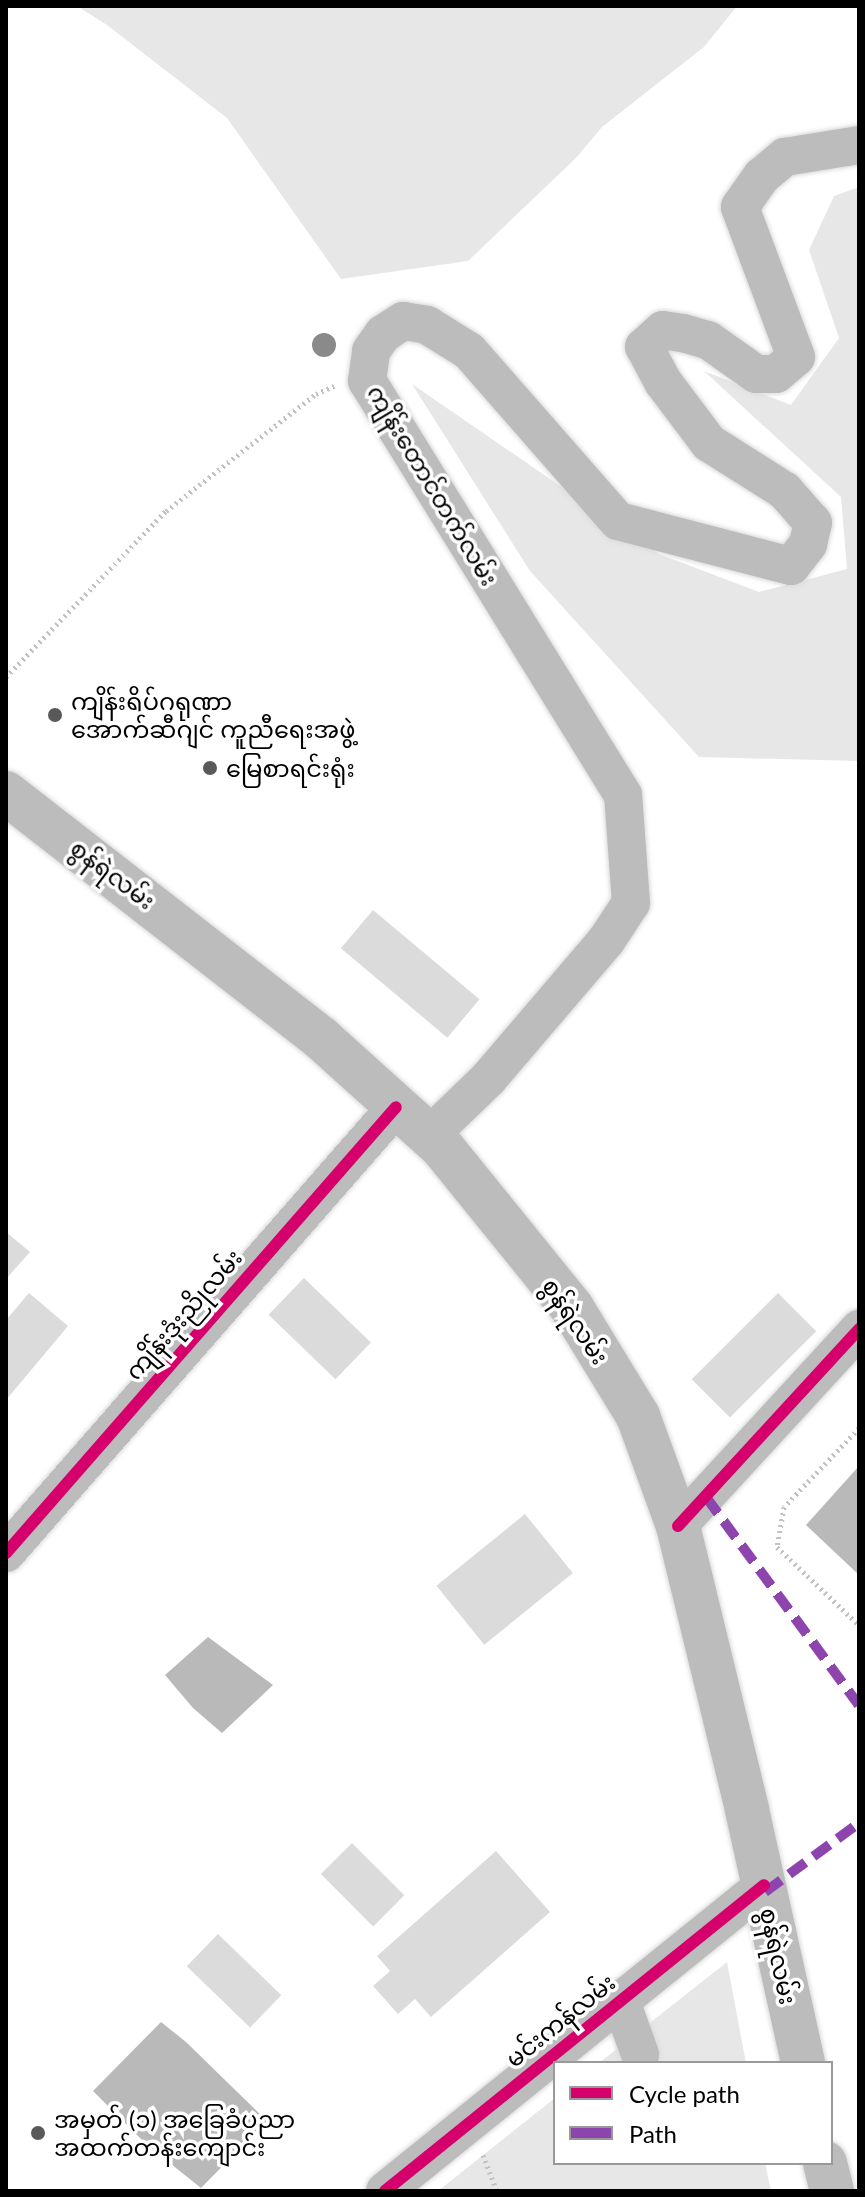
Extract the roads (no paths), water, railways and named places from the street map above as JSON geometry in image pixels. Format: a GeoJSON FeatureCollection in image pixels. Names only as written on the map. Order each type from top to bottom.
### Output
{"type":"FeatureCollection","features":[{"type":"Feature","properties":{"kind":"main road","name":"စွန်ရဲလမ်း"},"geometry":{"type":"LineString","coordinates":[[6,793],[322,1039],[429,1136],[572,1308],[638,1416],[678,1526],[803,2061]]}},
{"type":"Feature","properties":{"kind":"main road"},"geometry":{"type":"LineString","coordinates":[[826,2165],[832,2191]]}},
{"type":"Feature","properties":{"kind":"street","name":"ကျိန်းတောင်တက်လမ်း"},"geometry":{"type":"LineString","coordinates":[[429,1136],[488,1079],[606,941],[631,903],[629,872],[623,795],[367,381],[371,351],[383,334],[403,321],[427,325],[469,351],[618,521],[791,566],[808,544],[813,523],[785,491],[709,443],[663,382],[644,347],[663,330],[683,333],[708,340],[756,374],[776,374],[796,357],[740,207],[762,176],[785,157],[859,145]]}},
{"type":"Feature","properties":{"kind":"street","name":"ကျိန်းဒုံးညိုလမ်း"},"geometry":{"type":"LineString","coordinates":[[6,1553],[396,1107]]}},
{"type":"Feature","properties":{"kind":"street"},"geometry":{"type":"LineString","coordinates":[[678,1526],[859,1329]]}},
{"type":"Feature","properties":{"kind":"street","name":"မင်းကန်လမ်း"},"geometry":{"type":"LineString","coordinates":[[385,2191],[764,1885]]}},
{"type":"Feature","properties":{"kind":"street"},"geometry":{"type":"LineString","coordinates":[[620,1999],[640,2054]]}},
{"type":"Feature","properties":{"kind":"place","name":"ကျိန်းရိပ်ဂရုဏာ အောက်ဆီဂျင် ကူညီရေးအဖွဲ့"},"geometry":{"type":"Point","coordinates":[55,715]}},
{"type":"Feature","properties":{"kind":"place","name":"မြေစာရင်းရုံး"},"geometry":{"type":"Point","coordinates":[210,768]}},
{"type":"Feature","properties":{"kind":"place","name":"အမှတ် (၁) အခြေခံပညာ အထက်တန်းကျောင်း"},"geometry":{"type":"Point","coordinates":[38,2133]}}]}
